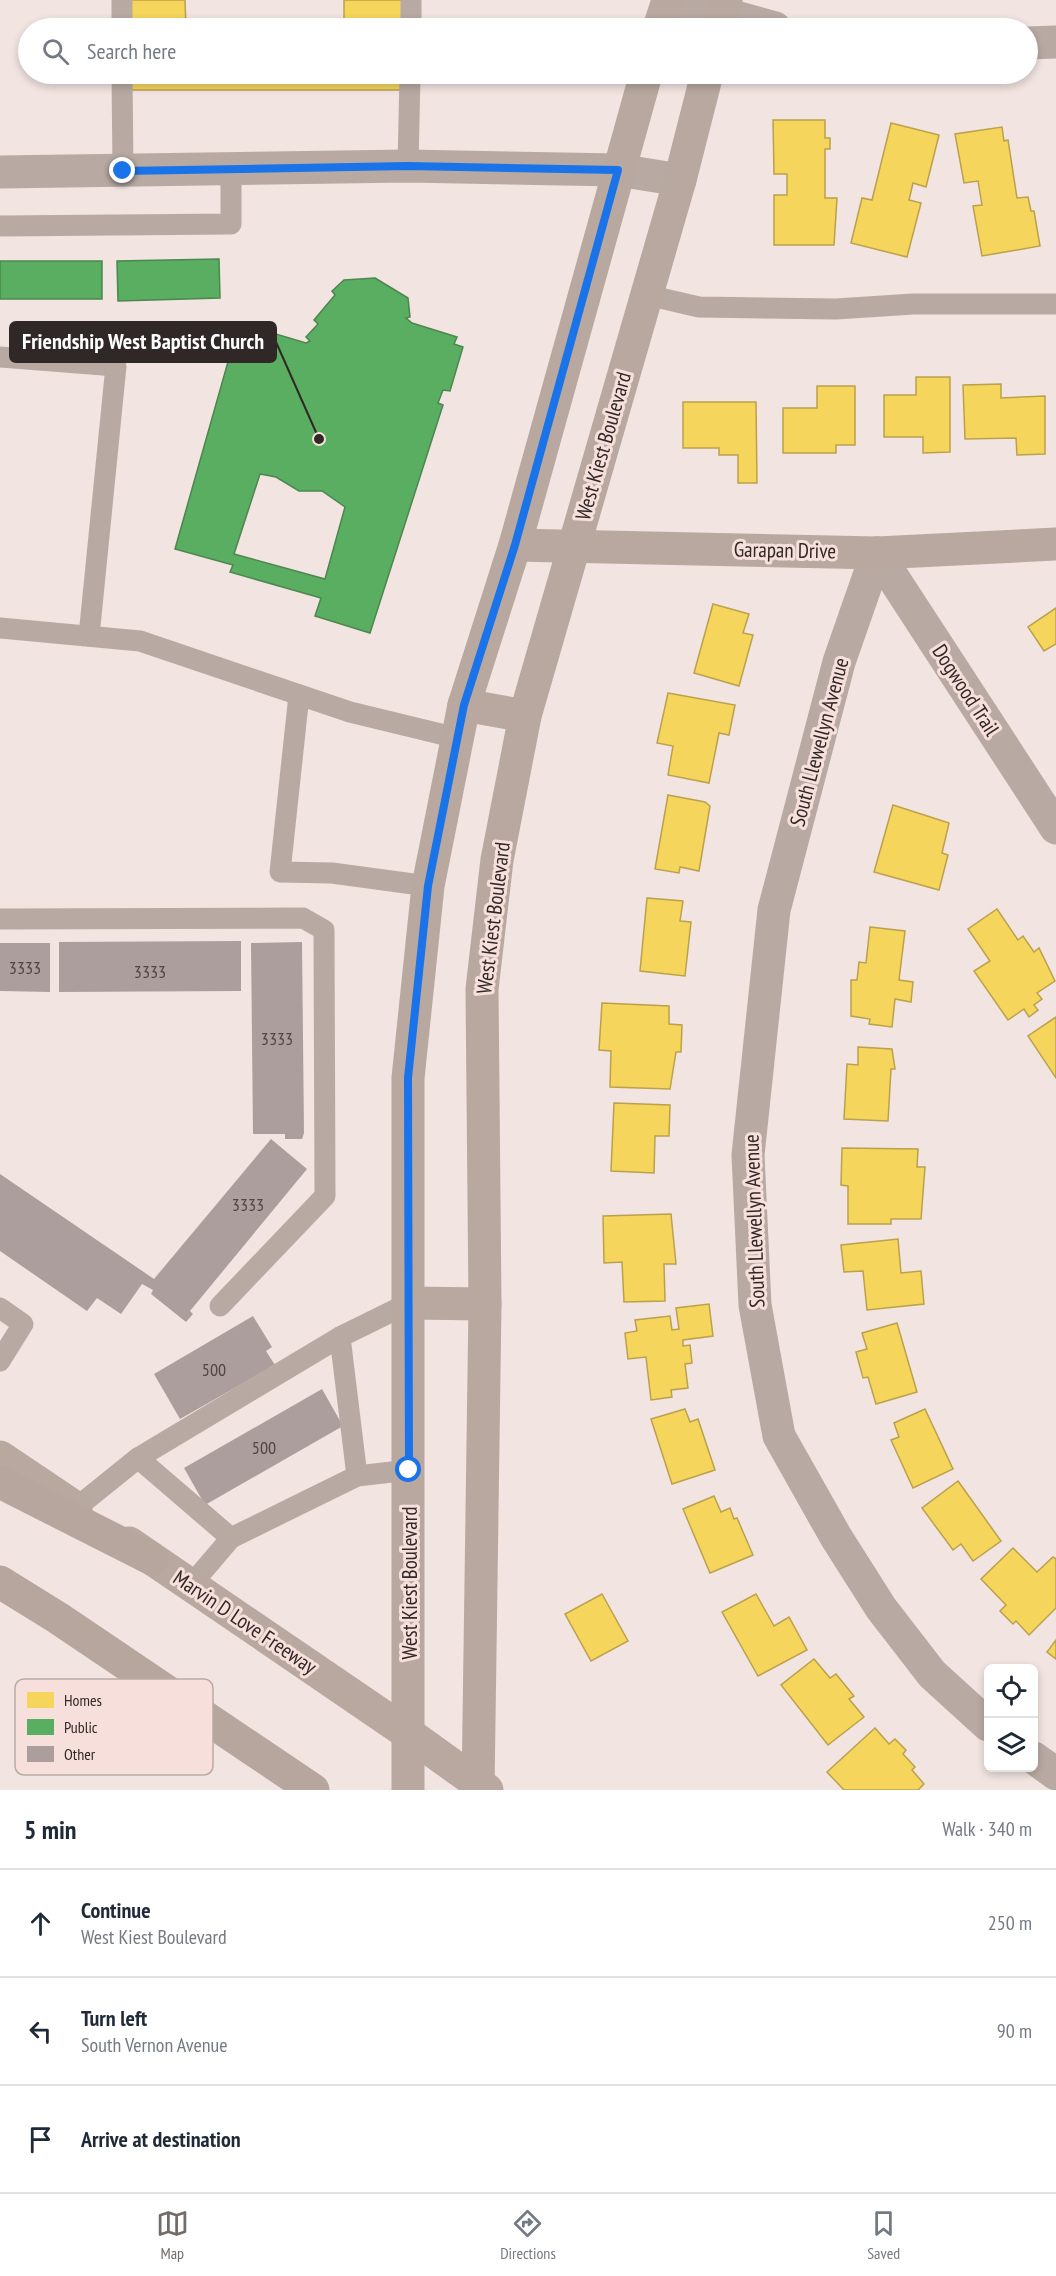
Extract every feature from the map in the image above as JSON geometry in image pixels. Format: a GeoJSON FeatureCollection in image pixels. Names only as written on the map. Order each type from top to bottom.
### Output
{"type":"FeatureCollection","features":[{"type":"Feature","properties":{"kind":"highway"},"geometry":{"type":"LineString","coordinates":[[0,1482],[152,1559]]}},
{"type":"Feature","properties":{"kind":"highway"},"geometry":{"type":"LineString","coordinates":[[0,1582],[148,1679]]}},
{"type":"Feature","properties":{"kind":"highway"},"geometry":{"type":"LineString","coordinates":[[213,1723],[310,1788]]}},
{"type":"Feature","properties":{"kind":"main road"},"geometry":{"type":"LineString","coordinates":[[662,18],[668,0]]}},
{"type":"Feature","properties":{"kind":"main road","name":"West Kiest Boulevard"},"geometry":{"type":"LineString","coordinates":[[408,1790],[408,1078],[428,886],[464,705],[515,545],[643,84]]}},
{"type":"Feature","properties":{"kind":"main road","name":"West Kiest Boulevard"},"geometry":{"type":"LineString","coordinates":[[481,1788],[485,1304],[482,989],[497,860],[525,716],[680,180],[704,84]]}},
{"type":"Feature","properties":{"kind":"main road","name":"Garapan Drive"},"geometry":{"type":"LineString","coordinates":[[515,545],[877,553],[1056,544]]}},
{"type":"Feature","properties":{"kind":"main road"},"geometry":{"type":"LineString","coordinates":[[464,705],[525,716]]}},
{"type":"Feature","properties":{"kind":"main road"},"geometry":{"type":"LineString","coordinates":[[409,1303],[485,1304]]}},
{"type":"Feature","properties":{"kind":"main road","name":"Marvin D Love Freeway"},"geometry":{"type":"LineString","coordinates":[[0,1457],[409,1734],[481,1788]]}},
{"type":"Feature","properties":{"kind":"street"},"geometry":{"type":"LineString","coordinates":[[675,0],[738,18]]}},
{"type":"Feature","properties":{"kind":"street"},"geometry":{"type":"LineString","coordinates":[[1038,43],[1056,42]]}},
{"type":"Feature","properties":{"kind":"street"},"geometry":{"type":"LineString","coordinates":[[0,172],[408,166],[618,170],[680,180]]}},
{"type":"Feature","properties":{"kind":"street","name":"Dogwood Trail"},"geometry":{"type":"LineString","coordinates":[[877,553],[1056,828]]}},
{"type":"Feature","properties":{"kind":"street","name":"South Llewellyn Avenue"},"geometry":{"type":"LineString","coordinates":[[877,553],[839,662],[774,910],[748,1155],[754,1305],[779,1436],[836,1537],[881,1608],[932,1674],[984,1721]]}},
{"type":"Feature","properties":{"kind":"street"},"geometry":{"type":"LineString","coordinates":[[1038,1761],[1056,1774]]}},
{"type":"Feature","properties":{"kind":"lane"},"geometry":{"type":"LineString","coordinates":[[122,0],[122,18]]}},
{"type":"Feature","properties":{"kind":"lane"},"geometry":{"type":"LineString","coordinates":[[411,0],[411,18]]}},
{"type":"Feature","properties":{"kind":"lane"},"geometry":{"type":"LineString","coordinates":[[122,84],[123,171]]}},
{"type":"Feature","properties":{"kind":"lane"},"geometry":{"type":"LineString","coordinates":[[408,166],[410,84]]}},
{"type":"Feature","properties":{"kind":"lane"},"geometry":{"type":"LineString","coordinates":[[0,226],[231,224],[231,170]]}},
{"type":"Feature","properties":{"kind":"lane"},"geometry":{"type":"LineString","coordinates":[[647,295],[699,307],[836,309],[913,304],[1056,304]]}},
{"type":"Feature","properties":{"kind":"lane"},"geometry":{"type":"LineString","coordinates":[[0,357],[116,366],[89,636]]}},
{"type":"Feature","properties":{"kind":"lane"},"geometry":{"type":"LineString","coordinates":[[0,628],[140,641],[350,712],[457,738]]}},
{"type":"Feature","properties":{"kind":"lane"},"geometry":{"type":"LineString","coordinates":[[299,695],[280,872],[332,873],[428,886]]}},
{"type":"Feature","properties":{"kind":"lane"},"geometry":{"type":"LineString","coordinates":[[0,919],[303,918],[324,930],[325,1196],[220,1306]]}},
{"type":"Feature","properties":{"kind":"lane"},"geometry":{"type":"LineString","coordinates":[[76,1508],[138,1458],[340,1337],[409,1303]]}},
{"type":"Feature","properties":{"kind":"lane"},"geometry":{"type":"LineString","coordinates":[[0,1308],[23,1324],[0,1361]]}},
{"type":"Feature","properties":{"kind":"lane"},"geometry":{"type":"LineString","coordinates":[[340,1337],[357,1476]]}},
{"type":"Feature","properties":{"kind":"lane"},"geometry":{"type":"LineString","coordinates":[[138,1458],[231,1538]]}},
{"type":"Feature","properties":{"kind":"lane"},"geometry":{"type":"LineString","coordinates":[[191,1585],[231,1538],[357,1476],[409,1470]]}},
{"type":"Feature","properties":{"kind":"building: Homes"},"geometry":{"type":"Polygon","coordinates":[[[126,0],[185,0],[186,18],[126,18],[126,0]]]}},
{"type":"Feature","properties":{"kind":"building: Homes"},"geometry":{"type":"Polygon","coordinates":[[[344,0],[403,0],[403,18],[344,18],[344,0]]]}},
{"type":"Feature","properties":{"kind":"building: Homes"},"geometry":{"type":"Polygon","coordinates":[[[127,84],[403,84],[403,90],[127,90],[127,84]]]}},
{"type":"Feature","properties":{"kind":"building: Homes"},"geometry":{"type":"Polygon","coordinates":[[[773,120],[825,120],[825,138],[830,138],[830,149],[825,149],[825,198],[837,198],[834,245],[774,245],[774,195],[787,195],[787,174],[774,174],[773,120]]]}},
{"type":"Feature","properties":{"kind":"building: Homes"},"geometry":{"type":"Polygon","coordinates":[[[891,123],[939,135],[926,187],[913,183],[909,200],[921,203],[907,257],[851,243],[862,198],[872,200],[891,123]]]}},
{"type":"Feature","properties":{"kind":"building: Homes"},"geometry":{"type":"Polygon","coordinates":[[[1002,127],[1004,141],[1008,140],[1017,198],[1028,197],[1031,211],[1034,211],[1040,246],[982,256],[973,206],[982,205],[978,181],[964,183],[955,134],[1002,127]]]}},
{"type":"Feature","properties":{"kind":"building: Homes"},"geometry":{"type":"Polygon","coordinates":[[[916,377],[950,377],[950,452],[923,453],[923,437],[884,437],[884,395],[916,395],[916,377]]]}},
{"type":"Feature","properties":{"kind":"building: Homes"},"geometry":{"type":"Polygon","coordinates":[[[1001,384],[1001,398],[1045,396],[1045,454],[1017,455],[1016,438],[965,439],[963,385],[1001,384]]]}},
{"type":"Feature","properties":{"kind":"building: Homes"},"geometry":{"type":"Polygon","coordinates":[[[817,386],[855,386],[855,445],[836,445],[836,453],[783,453],[783,408],[817,408],[817,386]]]}},
{"type":"Feature","properties":{"kind":"building: Homes"},"geometry":{"type":"Polygon","coordinates":[[[683,402],[756,402],[757,483],[738,483],[738,455],[719,455],[719,448],[683,448],[683,402]]]}},
{"type":"Feature","properties":{"kind":"building: Homes"},"geometry":{"type":"Polygon","coordinates":[[[713,604],[749,614],[743,633],[753,635],[739,686],[694,673],[713,604]]]}},
{"type":"Feature","properties":{"kind":"building: Homes"},"geometry":{"type":"Polygon","coordinates":[[[1056,608],[1056,644],[1044,651],[1028,627],[1056,608]]]}},
{"type":"Feature","properties":{"kind":"building: Homes"},"geometry":{"type":"Polygon","coordinates":[[[668,693],[735,705],[729,735],[719,733],[709,783],[668,775],[673,746],[657,743],[668,693]]]}},
{"type":"Feature","properties":{"kind":"building: Homes"},"geometry":{"type":"Polygon","coordinates":[[[668,795],[705,802],[710,806],[699,871],[680,867],[679,873],[655,869],[668,795]]]}},
{"type":"Feature","properties":{"kind":"building: Homes"},"geometry":{"type":"Polygon","coordinates":[[[893,805],[949,823],[942,853],[948,855],[939,890],[874,872],[893,805]]]}},
{"type":"Feature","properties":{"kind":"building: Homes"},"geometry":{"type":"Polygon","coordinates":[[[647,898],[683,901],[680,921],[691,922],[685,976],[640,971],[647,898]]]}},
{"type":"Feature","properties":{"kind":"building: Homes"},"geometry":{"type":"Polygon","coordinates":[[[997,909],[1018,940],[1023,936],[1034,952],[1039,948],[1055,981],[1037,993],[1042,999],[1034,1005],[1038,1010],[1029,1017],[1024,1009],[1008,1020],[974,971],[990,961],[968,929],[997,909]]]}},
{"type":"Feature","properties":{"kind":"building: Homes"},"geometry":{"type":"Polygon","coordinates":[[[870,927],[905,931],[899,980],[913,982],[911,1002],[895,999],[892,1027],[869,1024],[870,1019],[851,1016],[851,980],[857,980],[859,962],[866,963],[870,927]]]}},
{"type":"Feature","properties":{"kind":"building: Homes"},"geometry":{"type":"Polygon","coordinates":[[[602,1003],[669,1006],[669,1024],[682,1025],[681,1052],[676,1052],[670,1089],[610,1087],[611,1051],[599,1050],[602,1003]]]}},
{"type":"Feature","properties":{"kind":"building: Homes"},"geometry":{"type":"Polygon","coordinates":[[[1056,1017],[1056,1078],[1028,1036],[1056,1017]]]}},
{"type":"Feature","properties":{"kind":"building: Homes"},"geometry":{"type":"Polygon","coordinates":[[[858,1047],[892,1049],[895,1069],[891,1069],[888,1121],[844,1119],[847,1064],[858,1065],[858,1047]]]}},
{"type":"Feature","properties":{"kind":"building: Homes"},"geometry":{"type":"Polygon","coordinates":[[[614,1103],[670,1105],[669,1136],[655,1136],[654,1173],[611,1171],[614,1103]]]}},
{"type":"Feature","properties":{"kind":"building: Homes"},"geometry":{"type":"Polygon","coordinates":[[[842,1148],[918,1149],[917,1167],[925,1167],[921,1219],[891,1219],[891,1224],[848,1224],[848,1186],[841,1185],[842,1148]]]}},
{"type":"Feature","properties":{"kind":"building: Homes"},"geometry":{"type":"Polygon","coordinates":[[[671,1214],[676,1264],[664,1264],[665,1301],[624,1302],[622,1262],[604,1263],[603,1216],[671,1214]]]}},
{"type":"Feature","properties":{"kind":"building: Homes"},"geometry":{"type":"Polygon","coordinates":[[[898,1239],[901,1273],[921,1271],[924,1304],[867,1310],[863,1271],[844,1272],[841,1245],[898,1239]]]}},
{"type":"Feature","properties":{"kind":"building: Homes"},"geometry":{"type":"Polygon","coordinates":[[[709,1304],[713,1336],[683,1340],[683,1346],[690,1345],[692,1363],[685,1364],[688,1388],[671,1390],[672,1397],[651,1400],[646,1357],[628,1359],[625,1333],[637,1331],[635,1320],[670,1316],[672,1330],[679,1329],[676,1308],[709,1304]]]}},
{"type":"Feature","properties":{"kind":"building: Homes"},"geometry":{"type":"Polygon","coordinates":[[[897,1323],[917,1392],[876,1404],[868,1377],[863,1378],[856,1352],[867,1349],[862,1333],[897,1323]]]}},
{"type":"Feature","properties":{"kind":"building: Homes"},"geometry":{"type":"Polygon","coordinates":[[[685,1409],[690,1422],[698,1419],[715,1470],[672,1484],[651,1419],[685,1409]]]}},
{"type":"Feature","properties":{"kind":"building: Homes"},"geometry":{"type":"Polygon","coordinates":[[[925,1409],[953,1469],[913,1488],[891,1440],[899,1437],[894,1423],[925,1409]]]}},
{"type":"Feature","properties":{"kind":"building: Homes"},"geometry":{"type":"Polygon","coordinates":[[[958,1481],[1001,1541],[973,1561],[961,1544],[953,1550],[922,1508],[958,1481]]]}},
{"type":"Feature","properties":{"kind":"building: Homes"},"geometry":{"type":"Polygon","coordinates":[[[714,1496],[721,1512],[730,1508],[734,1519],[737,1518],[753,1555],[710,1573],[683,1509],[714,1496]]]}},
{"type":"Feature","properties":{"kind":"building: Homes"},"geometry":{"type":"Polygon","coordinates":[[[1013,1548],[1037,1572],[1053,1557],[1056,1559],[1056,1608],[1029,1635],[1016,1621],[1013,1624],[1000,1611],[1006,1605],[981,1579],[1013,1548]]]}},
{"type":"Feature","properties":{"kind":"building: Homes"},"geometry":{"type":"Polygon","coordinates":[[[602,1594],[628,1641],[591,1661],[565,1614],[602,1594]]]}},
{"type":"Feature","properties":{"kind":"building: Homes"},"geometry":{"type":"Polygon","coordinates":[[[756,1594],[774,1626],[789,1617],[807,1650],[758,1676],[722,1612],[756,1594]]]}},
{"type":"Feature","properties":{"kind":"building: Homes"},"geometry":{"type":"Polygon","coordinates":[[[1056,1640],[1056,1659],[1047,1652],[1056,1640]]]}},
{"type":"Feature","properties":{"kind":"building: Homes"},"geometry":{"type":"Polygon","coordinates":[[[814,1659],[830,1678],[836,1674],[854,1696],[849,1699],[864,1717],[828,1745],[781,1685],[814,1659]]]}},
{"type":"Feature","properties":{"kind":"building: Homes"},"geometry":{"type":"Polygon","coordinates":[[[875,1728],[889,1744],[895,1739],[906,1750],[903,1754],[915,1767],[912,1770],[924,1784],[918,1790],[844,1790],[827,1772],[875,1728]]]}},
{"type":"Feature","properties":{"kind":"building: Public"},"geometry":{"type":"Polygon","coordinates":[[[219,259],[220,298],[118,301],[117,261],[219,259]]]}},
{"type":"Feature","properties":{"kind":"building: Public"},"geometry":{"type":"Polygon","coordinates":[[[0,261],[102,261],[102,299],[0,299],[0,261]]]}},
{"type":"Feature","properties":{"kind":"building: Public"},"geometry":{"type":"Polygon","coordinates":[[[375,278],[408,298],[410,317],[406,318],[412,323],[457,337],[454,344],[463,347],[450,391],[443,390],[438,403],[443,405],[370,633],[315,616],[321,598],[230,572],[233,565],[175,549],[239,323],[306,343],[310,341],[306,337],[318,324],[314,320],[335,295],[332,291],[344,280],[375,278]],[[260,474],[234,554],[325,579],[345,507],[322,491],[299,491],[276,477],[260,474]]]}},
{"type":"Feature","properties":{"kind":"building: Other"},"geometry":{"type":"Polygon","coordinates":[[[241,941],[241,991],[59,992],[59,942],[241,941]]]}},
{"type":"Feature","properties":{"kind":"building: Other"},"geometry":{"type":"Polygon","coordinates":[[[302,942],[304,1133],[302,1139],[285,1139],[285,1134],[253,1134],[251,943],[302,942]]]}},
{"type":"Feature","properties":{"kind":"building: Other"},"geometry":{"type":"Polygon","coordinates":[[[0,943],[50,943],[50,992],[0,991],[0,943]]]}},
{"type":"Feature","properties":{"kind":"building: Other"},"geometry":{"type":"Polygon","coordinates":[[[271,1139],[307,1169],[190,1311],[193,1314],[186,1322],[151,1294],[153,1290],[142,1284],[121,1314],[97,1298],[87,1311],[0,1251],[0,1174],[154,1279],[271,1139]]]}},
{"type":"Feature","properties":{"kind":"building: Other"},"geometry":{"type":"Polygon","coordinates":[[[253,1316],[272,1347],[266,1351],[275,1365],[180,1419],[154,1374],[253,1316]]]}},
{"type":"Feature","properties":{"kind":"building: Other"},"geometry":{"type":"Polygon","coordinates":[[[322,1389],[343,1426],[205,1505],[184,1468],[322,1389]]]}},
{"type":"Feature","properties":{"kind":"place","name":"Friendship West Baptist Church"},"geometry":{"type":"Point","coordinates":[319,439]}},
{"type":"Feature","properties":{"kind":"route"},"geometry":{"type":"LineString","coordinates":[[123,171],[408,166],[618,170],[515,545],[464,705],[428,886],[408,1078],[409,1470]]}}]}
